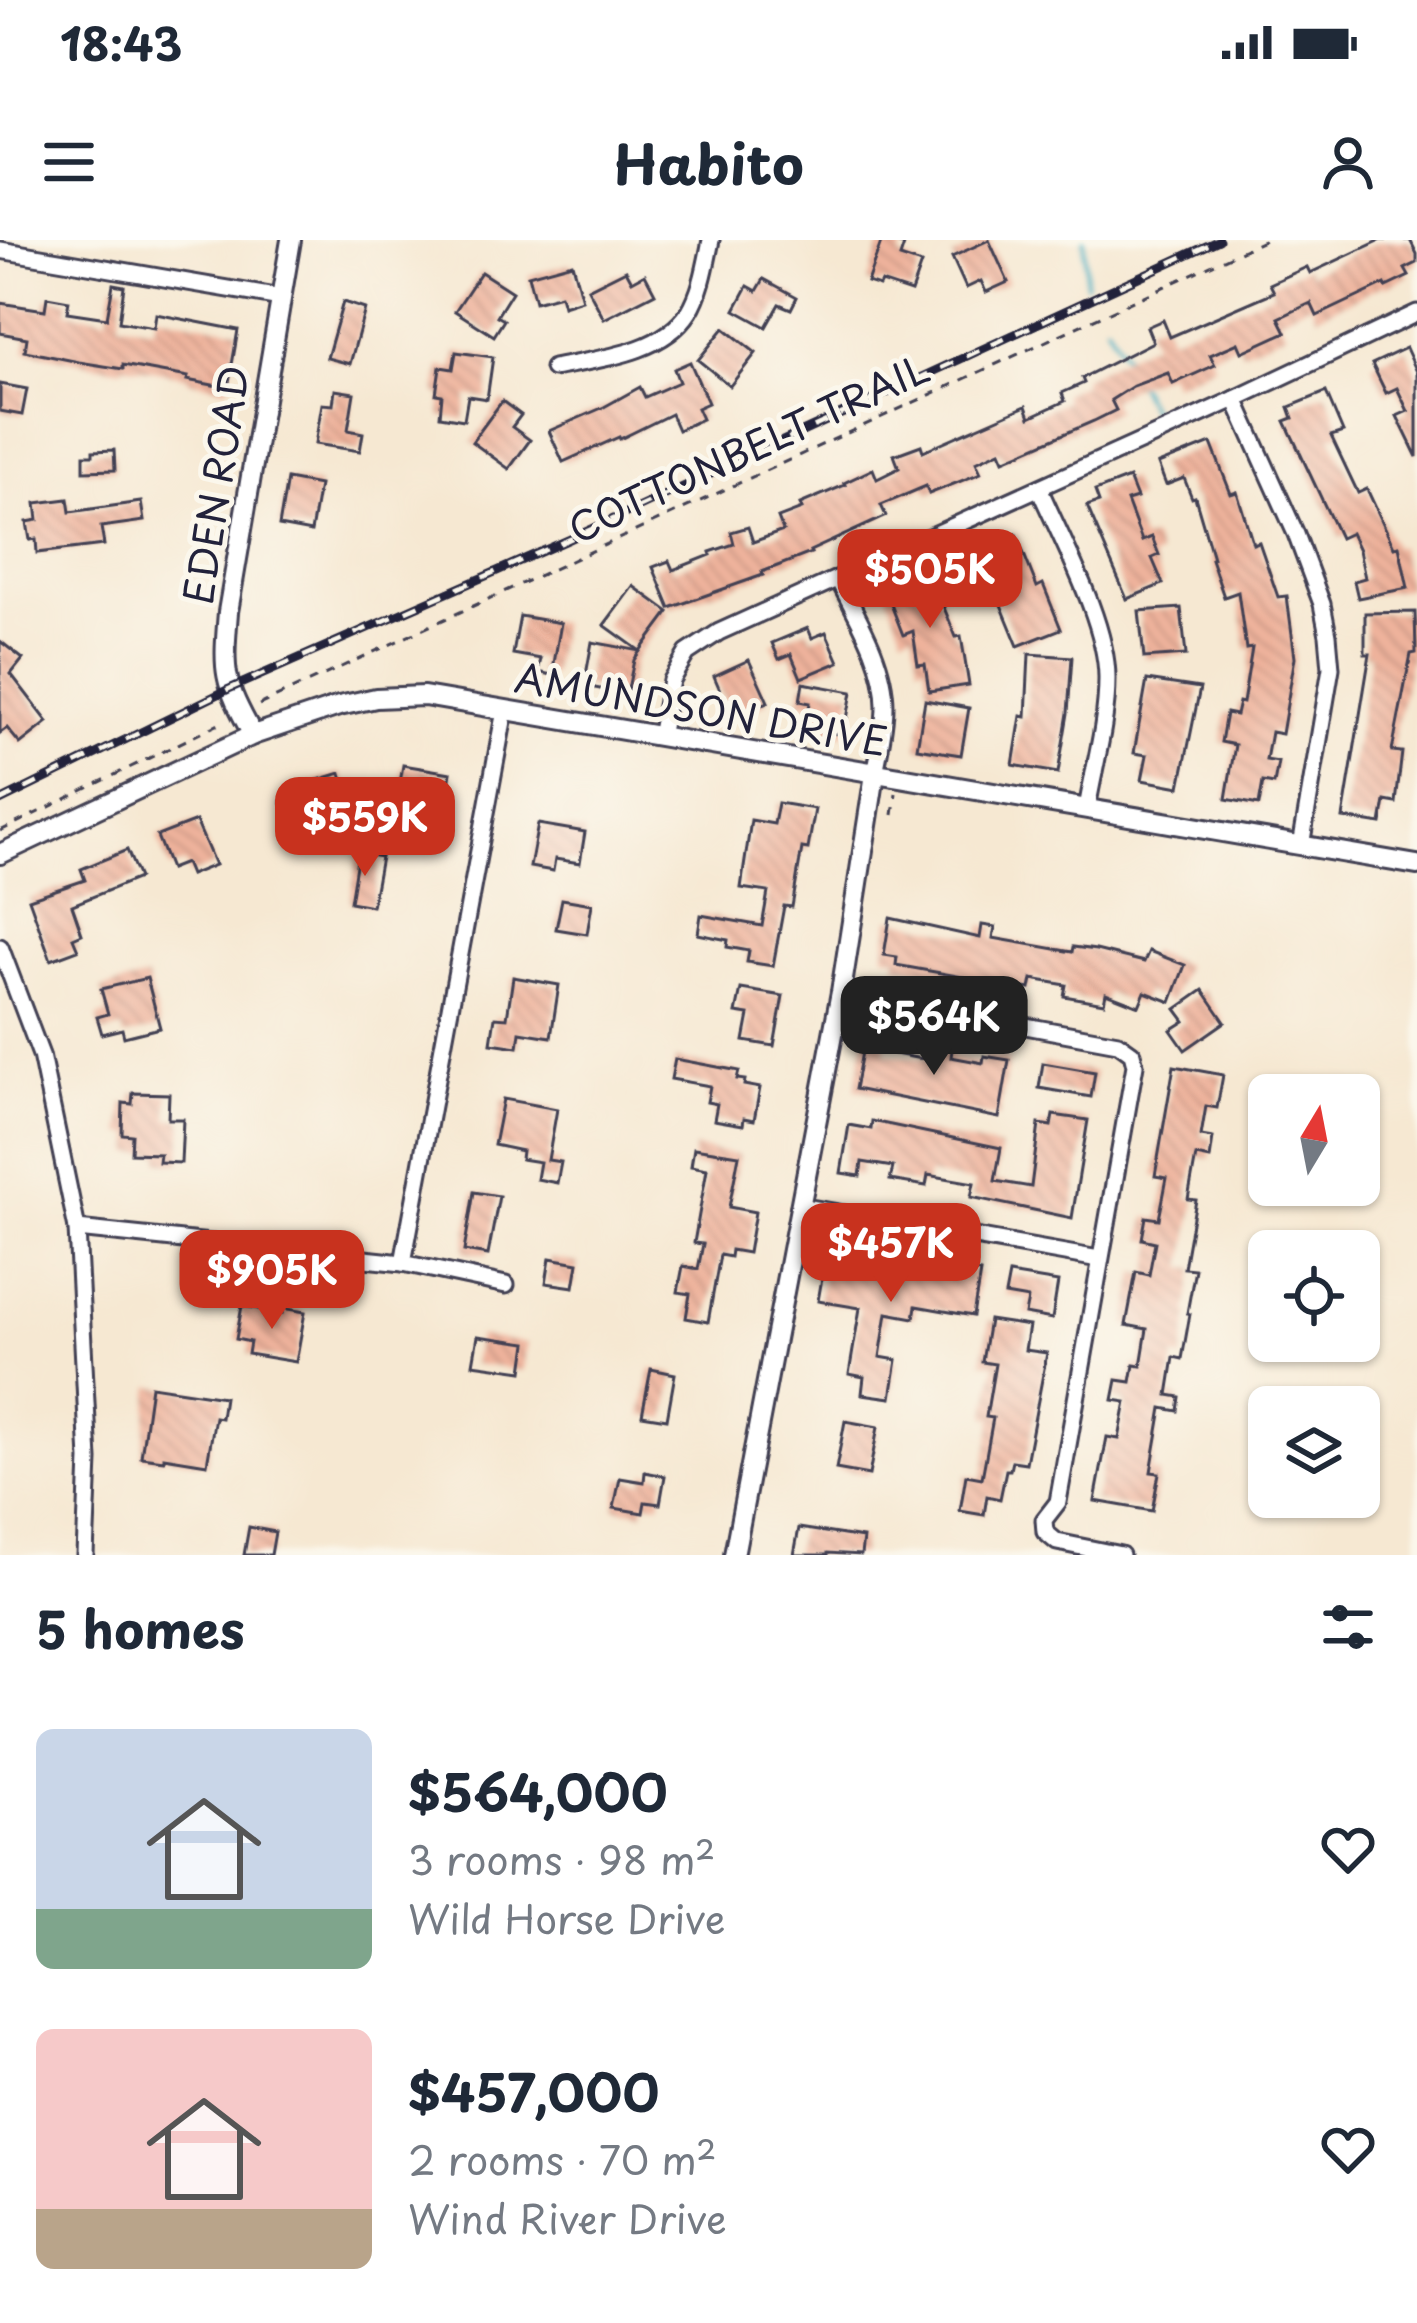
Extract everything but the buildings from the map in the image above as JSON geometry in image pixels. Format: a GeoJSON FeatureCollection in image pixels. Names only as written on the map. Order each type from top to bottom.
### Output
{"type":"FeatureCollection","features":[{"type":"Feature","properties":{"kind":"street","name":"EDEN ROAD"},"geometry":{"type":"LineString","coordinates":[[253,735],[229,689],[223,664],[291,240]]}},
{"type":"Feature","properties":{"kind":"street"},"geometry":{"type":"LineString","coordinates":[[553,368],[620,355],[681,323],[698,293],[711,240]]}},
{"type":"Feature","properties":{"kind":"street"},"geometry":{"type":"LineString","coordinates":[[0,250],[281,298]]}},
{"type":"Feature","properties":{"kind":"street"},"geometry":{"type":"LineString","coordinates":[[659,736],[671,680],[687,653],[719,632],[1417,313]]}},
{"type":"Feature","properties":{"kind":"street"},"geometry":{"type":"LineString","coordinates":[[1235,399],[1296,534],[1322,604],[1328,635],[1331,668],[1301,846]]}},
{"type":"Feature","properties":{"kind":"street"},"geometry":{"type":"LineString","coordinates":[[1039,488],[1102,635],[1106,703],[1087,809]]}},
{"type":"Feature","properties":{"kind":"street"},"geometry":{"type":"LineString","coordinates":[[734,1555],[841,992],[885,706],[876,658],[838,580]]}},
{"type":"Feature","properties":{"kind":"street","name":"AMUNDSON DRIVE"},"geometry":{"type":"LineString","coordinates":[[0,854],[253,735],[338,706],[424,696],[1417,866]]}},
{"type":"Feature","properties":{"kind":"street"},"geometry":{"type":"LineString","coordinates":[[404,1263],[505,710]]}},
{"type":"Feature","properties":{"kind":"street"},"geometry":{"type":"LineString","coordinates":[[0,947],[41,1054],[77,1229],[88,1460],[85,1555]]}},
{"type":"Feature","properties":{"kind":"street"},"geometry":{"type":"LineString","coordinates":[[841,992],[1118,1043],[1132,1052],[1135,1065],[1058,1502],[1044,1520],[1045,1532],[1057,1542],[1120,1555]]}},
{"type":"Feature","properties":{"kind":"street"},"geometry":{"type":"LineString","coordinates":[[799,1206],[1100,1259]]}},
{"type":"Feature","properties":{"kind":"street"},"geometry":{"type":"LineString","coordinates":[[77,1229],[404,1263],[506,1285]]}},
{"type":"Feature","properties":{"kind":"path","name":"COTTONBELT TRAIL"},"geometry":{"type":"LineString","coordinates":[[255,706],[1265,240]]}},
{"type":"Feature","properties":{"kind":"path"},"geometry":{"type":"LineString","coordinates":[[0,831],[228,720]]}},
{"type":"Feature","properties":{"kind":"path"},"geometry":{"type":"LineString","coordinates":[[892,815],[899,778]]}},
{"type":"Feature","properties":{"kind":"waterway"},"geometry":{"type":"LineString","coordinates":[[1084,240],[1086,284]]}},
{"type":"Feature","properties":{"kind":"waterway"},"geometry":{"type":"LineString","coordinates":[[1107,325],[1126,360]]}},
{"type":"Feature","properties":{"kind":"waterway"},"geometry":{"type":"LineString","coordinates":[[1136,381],[1153,413]]}},
{"type":"Feature","properties":{"kind":"railway"},"geometry":{"type":"LineString","coordinates":[[0,801],[229,689],[570,539],[1219,240]]}}]}
